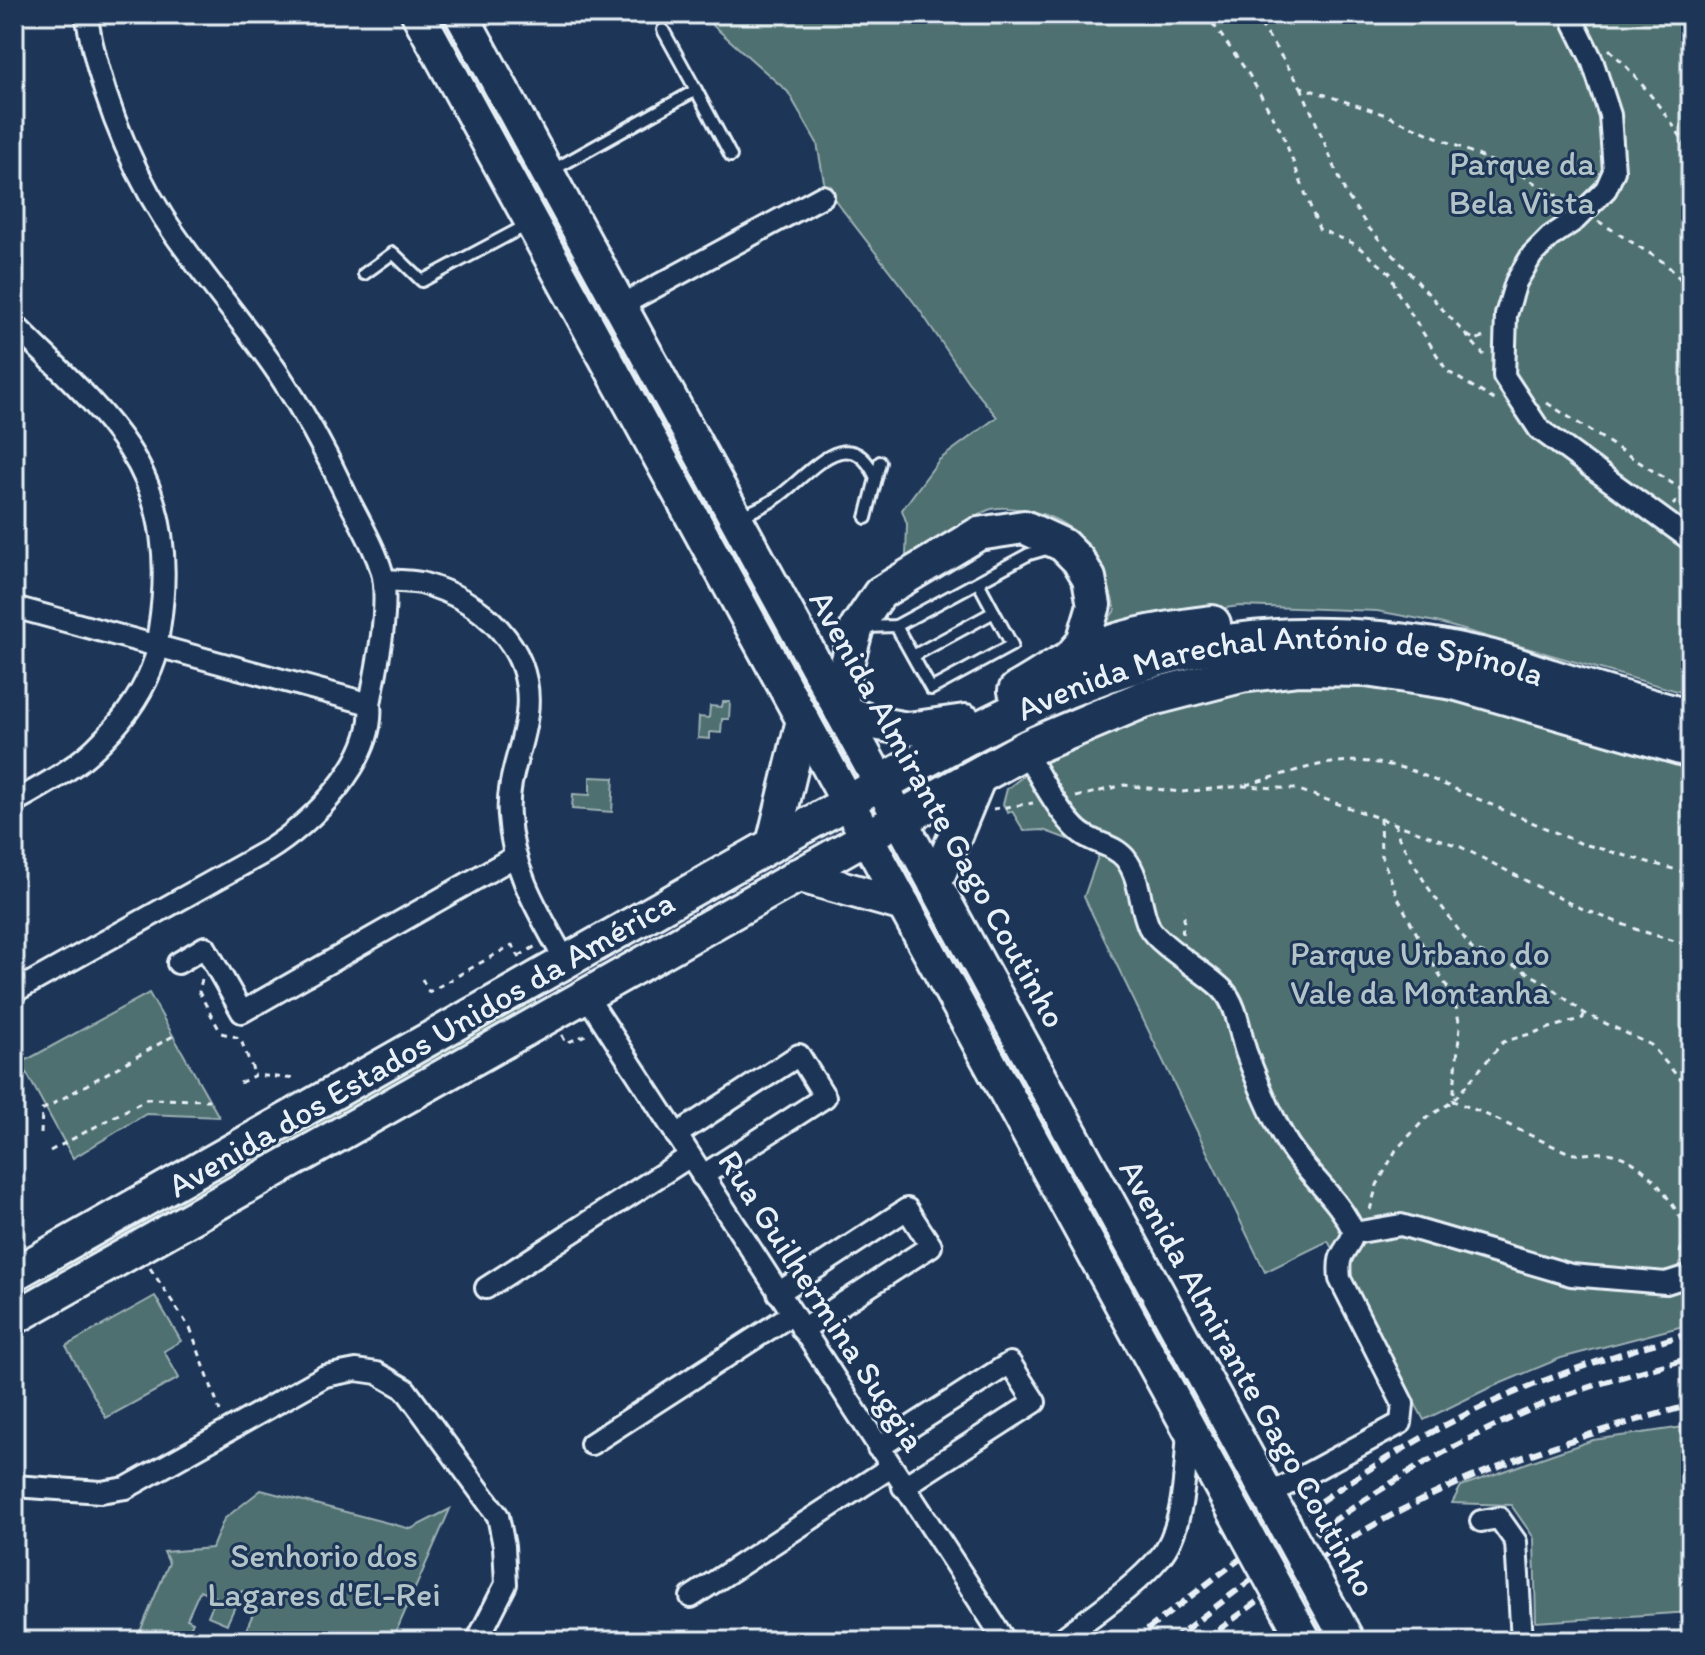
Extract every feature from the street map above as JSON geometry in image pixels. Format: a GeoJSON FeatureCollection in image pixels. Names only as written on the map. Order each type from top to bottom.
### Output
{"type":"FeatureCollection","features":[{"type":"Feature","properties":{"kind":"highway"},"geometry":{"type":"LineString","coordinates":[[919,761],[940,739],[965,721],[1065,663],[1092,651],[1160,631],[1250,619],[1337,622],[1440,639],[1476,655]]}},
{"type":"Feature","properties":{"kind":"highway","name":"Avenida Marechal António de Spínola"},"geometry":{"type":"LineString","coordinates":[[881,784],[919,761],[1026,708],[1091,680],[1180,652],[1236,642],[1363,638],[1476,655],[1691,719]]}},
{"type":"Feature","properties":{"kind":"highway","name":"Avenida Marechal António de Spínola"},"geometry":{"type":"LineString","coordinates":[[900,819],[1025,751],[1144,699],[1241,674],[1299,667],[1366,668],[1454,681],[1691,749]]}},
{"type":"Feature","properties":{"kind":"main road"},"geometry":{"type":"LineString","coordinates":[[418,14],[1300,1631]]}},
{"type":"Feature","properties":{"kind":"main road","name":"Avenida Almirante Gago Coutinho"},"geometry":{"type":"LineString","coordinates":[[461,14],[1348,1641]]}},
{"type":"Feature","properties":{"kind":"main road"},"geometry":{"type":"LineString","coordinates":[[965,721],[908,729],[879,724],[841,711],[845,671],[857,627],[880,593],[978,534],[1024,527],[1063,545],[1078,560],[1089,578],[1094,605],[1083,642],[1065,663]]}},
{"type":"Feature","properties":{"kind":"main road"},"geometry":{"type":"LineString","coordinates":[[773,844],[803,720]]}},
{"type":"Feature","properties":{"kind":"main road"},"geometry":{"type":"LineString","coordinates":[[935,884],[980,775]]}},
{"type":"Feature","properties":{"kind":"main road","name":"Avenida dos Estados Unidos da América"},"geometry":{"type":"LineString","coordinates":[[14,1274],[881,784]]}},
{"type":"Feature","properties":{"kind":"main road","name":"Avenida dos Estados Unidos da América"},"geometry":{"type":"LineString","coordinates":[[14,1318],[900,819]]}},
{"type":"Feature","properties":{"kind":"main road"},"geometry":{"type":"LineString","coordinates":[[797,875],[904,905]]}},
{"type":"Feature","properties":{"kind":"main road"},"geometry":{"type":"LineString","coordinates":[[566,962],[586,995]]}},
{"type":"Feature","properties":{"kind":"main road"},"geometry":{"type":"LineString","coordinates":[[1228,1499],[1273,1504]]}},
{"type":"Feature","properties":{"kind":"main road"},"geometry":{"type":"LineString","coordinates":[[1262,1562],[1294,1541]]}},
{"type":"Feature","properties":{"kind":"street"},"geometry":{"type":"LineString","coordinates":[[14,992],[267,851],[302,826],[332,795],[356,758],[372,716],[370,704],[384,617],[384,580],[313,428],[276,371],[162,215],[139,173],[109,102],[92,50],[86,14]]}},
{"type":"Feature","properties":{"kind":"street"},"geometry":{"type":"LineString","coordinates":[[1574,23],[1592,60],[1610,115],[1614,171],[1606,189],[1532,255],[1516,282],[1506,315],[1504,376],[1539,429],[1691,540]]}},
{"type":"Feature","properties":{"kind":"street"},"geometry":{"type":"LineString","coordinates":[[620,306],[823,196]]}},
{"type":"Feature","properties":{"kind":"street"},"geometry":{"type":"LineString","coordinates":[[14,324],[102,414],[124,441],[142,471],[158,514],[165,560],[157,656],[134,702],[102,742],[63,774],[14,802]]}},
{"type":"Feature","properties":{"kind":"street"},"geometry":{"type":"LineString","coordinates":[[384,580],[420,583],[464,601],[488,616],[505,633],[516,651],[525,683],[527,715],[509,787],[508,813],[514,857],[524,885],[566,962]]}},
{"type":"Feature","properties":{"kind":"street"},"geometry":{"type":"LineString","coordinates":[[14,607],[370,704]]}},
{"type":"Feature","properties":{"kind":"street"},"geometry":{"type":"LineString","coordinates":[[1025,751],[1054,800],[1084,835],[1120,853],[1128,862],[1150,927],[1224,991],[1232,1005],[1246,1052],[1285,1140],[1310,1175],[1360,1232]]}},
{"type":"Feature","properties":{"kind":"street"},"geometry":{"type":"LineString","coordinates":[[178,963],[205,947],[242,1012],[514,857]]}},
{"type":"Feature","properties":{"kind":"street","name":"Rua Guilhermina Suggia"},"geometry":{"type":"LineString","coordinates":[[586,995],[1005,1641]]}},
{"type":"Feature","properties":{"kind":"street"},"geometry":{"type":"LineString","coordinates":[[676,1135],[799,1055],[825,1097],[702,1176]]}},
{"type":"Feature","properties":{"kind":"street"},"geometry":{"type":"LineString","coordinates":[[486,1288],[690,1156]]}},
{"type":"Feature","properties":{"kind":"street"},"geometry":{"type":"LineString","coordinates":[[591,1444],[931,1246],[907,1209],[778,1293]]}},
{"type":"Feature","properties":{"kind":"street"},"geometry":{"type":"LineString","coordinates":[[1273,1504],[1401,1423],[1403,1404],[1340,1279],[1338,1263],[1341,1252],[1360,1232],[1401,1225],[1571,1275],[1666,1283],[1681,1278]]}},
{"type":"Feature","properties":{"kind":"street"},"geometry":{"type":"LineString","coordinates":[[878,1448],[1010,1363],[1035,1402],[903,1487]]}},
{"type":"Feature","properties":{"kind":"street"},"geometry":{"type":"LineString","coordinates":[[14,1486],[101,1492],[126,1488],[325,1376],[356,1370],[377,1373],[405,1389],[498,1516],[504,1546],[506,1584],[477,1641]]}},
{"type":"Feature","properties":{"kind":"street"},"geometry":{"type":"LineString","coordinates":[[1059,1641],[1124,1590],[1161,1556],[1173,1532],[1182,1495],[1188,1427]]}},
{"type":"Feature","properties":{"kind":"street"},"geometry":{"type":"LineString","coordinates":[[691,1597],[891,1467]]}},
{"type":"Feature","properties":{"kind":"street"},"geometry":{"type":"LineString","coordinates":[[1481,1521],[1499,1518],[1516,1542],[1522,1641]]}},
{"type":"Feature","properties":{"kind":"lane"},"geometry":{"type":"LineString","coordinates":[[663,30],[731,156]]}},
{"type":"Feature","properties":{"kind":"lane"},"geometry":{"type":"LineString","coordinates":[[547,173],[696,90]]}},
{"type":"Feature","properties":{"kind":"lane"},"geometry":{"type":"LineString","coordinates":[[364,274],[396,249],[422,281],[532,223]]}},
{"type":"Feature","properties":{"kind":"lane"},"geometry":{"type":"LineString","coordinates":[[736,519],[775,499],[807,470],[847,450],[861,455],[876,478]]}},
{"type":"Feature","properties":{"kind":"lane"},"geometry":{"type":"LineString","coordinates":[[866,518],[880,462]]}},
{"type":"Feature","properties":{"kind":"lane"},"geometry":{"type":"LineString","coordinates":[[857,627],[896,626],[1029,554],[1063,545]]}},
{"type":"Feature","properties":{"kind":"lane"},"geometry":{"type":"LineString","coordinates":[[896,626],[931,689],[1012,645],[978,582]]}},
{"type":"Feature","properties":{"kind":"lane"},"geometry":{"type":"LineString","coordinates":[[913,656],[994,612]]}},
{"type":"Feature","properties":{"kind":"path"},"geometry":{"type":"LineString","coordinates":[[1206,14],[1248,73],[1282,133],[1319,229],[1355,244],[1390,273],[1398,293],[1447,371],[1499,403]]}},
{"type":"Feature","properties":{"kind":"path"},"geometry":{"type":"LineString","coordinates":[[1254,14],[1301,87],[1346,194],[1368,227],[1504,376]]}},
{"type":"Feature","properties":{"kind":"path"},"geometry":{"type":"LineString","coordinates":[[1574,23],[1603,42],[1629,69],[1671,121],[1691,152]]}},
{"type":"Feature","properties":{"kind":"path"},"geometry":{"type":"LineString","coordinates":[[1301,87],[1386,115],[1514,171],[1665,263],[1691,290]]}},
{"type":"Feature","properties":{"kind":"path"},"geometry":{"type":"LineString","coordinates":[[1544,401],[1689,494]]}},
{"type":"Feature","properties":{"kind":"path"},"geometry":{"type":"LineString","coordinates":[[1243,786],[1323,763],[1354,759],[1388,764],[1413,771],[1580,843],[1691,874]]}},
{"type":"Feature","properties":{"kind":"path"},"geometry":{"type":"LineString","coordinates":[[988,810],[1124,785],[1181,792],[1243,786],[1296,789],[1461,847],[1573,905],[1691,946]]}},
{"type":"Feature","properties":{"kind":"path"},"geometry":{"type":"LineString","coordinates":[[1380,818],[1381,855],[1390,878],[1430,959],[1454,998],[1460,1026],[1453,1101]]}},
{"type":"Feature","properties":{"kind":"path"},"geometry":{"type":"LineString","coordinates":[[1395,823],[1399,838],[1427,886],[1472,949],[1517,967],[1544,982],[1584,1013],[1651,1045],[1679,1078],[1691,1082]]}},
{"type":"Feature","properties":{"kind":"path"},"geometry":{"type":"LineString","coordinates":[[1174,950],[1182,934],[1185,910]]}},
{"type":"Feature","properties":{"kind":"path"},"geometry":{"type":"LineString","coordinates":[[422,979],[429,992],[512,945],[519,956]]}},
{"type":"Feature","properties":{"kind":"path"},"geometry":{"type":"LineString","coordinates":[[178,963],[184,973],[200,968],[203,975],[199,992],[221,1033],[240,1038],[255,1075]]}},
{"type":"Feature","properties":{"kind":"path"},"geometry":{"type":"LineString","coordinates":[[1360,1232],[1377,1185],[1396,1150],[1424,1120],[1453,1101],[1503,1042],[1583,1018],[1584,1013]]}},
{"type":"Feature","properties":{"kind":"path"},"geometry":{"type":"LineString","coordinates":[[204,1018],[211,1015]]}},
{"type":"Feature","properties":{"kind":"path"},"geometry":{"type":"LineString","coordinates":[[41,1134],[42,1110],[173,1036]]}},
{"type":"Feature","properties":{"kind":"path"},"geometry":{"type":"LineString","coordinates":[[240,1083],[255,1075],[297,1079]]}},
{"type":"Feature","properties":{"kind":"path"},"geometry":{"type":"LineString","coordinates":[[50,1151],[147,1099],[209,1100]]}},
{"type":"Feature","properties":{"kind":"path"},"geometry":{"type":"LineString","coordinates":[[1453,1101],[1488,1114],[1569,1153],[1607,1153],[1635,1164],[1661,1187],[1686,1226],[1681,1278]]}},
{"type":"Feature","properties":{"kind":"path"},"geometry":{"type":"LineString","coordinates":[[138,1248],[191,1330],[214,1399],[229,1431]]}},
{"type":"Feature","properties":{"kind":"green space"},"geometry":{"type":"Polygon","coordinates":[[[431,14],[447,14],[745,560],[844,764],[431,14]]]}},
{"type":"Feature","properties":{"kind":"green space","name":"Parque da Bela Vista"},"geometry":{"type":"Polygon","coordinates":[[[700,14],[1691,14],[1691,695],[1436,622],[1377,611],[1239,606],[1171,616],[1106,633],[1107,622],[1115,610],[1096,558],[1073,531],[1059,521],[1023,510],[999,508],[986,511],[906,557],[907,524],[902,510],[939,460],[997,417],[825,187],[817,143],[788,92],[700,14]]]}},
{"type":"Feature","properties":{"kind":"green space","name":"Parque Urbano do Vale da Montanha"},"geometry":{"type":"Polygon","coordinates":[[[1329,683],[1466,704],[1691,766],[1691,1324],[1561,1358],[1424,1420],[1328,1241],[1265,1272],[1084,897],[1100,851],[1043,830],[1024,831],[1012,811],[1008,813],[1003,804],[1007,789],[1037,765],[1122,722],[1250,688],[1329,683]]]}},
{"type":"Feature","properties":{"kind":"green space"},"geometry":{"type":"Polygon","coordinates":[[[723,702],[730,702],[729,719],[722,719],[721,733],[710,732],[710,739],[698,738],[699,717],[709,718],[710,706],[722,707],[723,702]]]}},
{"type":"Feature","properties":{"kind":"green space"},"geometry":{"type":"Polygon","coordinates":[[[590,777],[614,778],[612,812],[572,809],[573,794],[590,795],[590,777]]]}},
{"type":"Feature","properties":{"kind":"green space"},"geometry":{"type":"Polygon","coordinates":[[[149,993],[219,1117],[146,1114],[73,1158],[21,1063],[149,993]]]}},
{"type":"Feature","properties":{"kind":"green space"},"geometry":{"type":"Polygon","coordinates":[[[533,998],[539,1008],[14,1303],[14,1291],[533,998]]]}},
{"type":"Feature","properties":{"kind":"green space"},"geometry":{"type":"Polygon","coordinates":[[[1018,1081],[1141,1291],[1217,1429],[1194,1415],[1018,1081]]]}},
{"type":"Feature","properties":{"kind":"green space"},"geometry":{"type":"Polygon","coordinates":[[[155,1296],[181,1341],[164,1351],[179,1378],[106,1418],[66,1346],[155,1296]]]}},
{"type":"Feature","properties":{"kind":"green space"},"geometry":{"type":"Polygon","coordinates":[[[1691,1426],[1691,1612],[1536,1622],[1534,1538],[1511,1505],[1452,1503],[1461,1486],[1593,1440],[1691,1426]]]}},
{"type":"Feature","properties":{"kind":"green space","name":"Senhorio dos Lagares d'El-Rei"},"geometry":{"type":"Polygon","coordinates":[[[261,1490],[411,1529],[450,1509],[392,1641],[241,1641],[260,1598],[242,1591],[227,1624],[208,1616],[216,1597],[200,1590],[187,1619],[193,1622],[184,1641],[136,1641],[169,1563],[164,1552],[212,1548],[224,1519],[261,1490]]]}},
{"type":"Feature","properties":{"kind":"railway"},"geometry":{"type":"LineString","coordinates":[[1133,1641],[1293,1520],[1419,1440],[1463,1416],[1547,1380],[1691,1333]]}},
{"type":"Feature","properties":{"kind":"railway"},"geometry":{"type":"LineString","coordinates":[[1171,1641],[1351,1509],[1445,1451],[1564,1396],[1691,1358]]}},
{"type":"Feature","properties":{"kind":"railway"},"geometry":{"type":"LineString","coordinates":[[1204,1641],[1281,1584],[1399,1511],[1521,1458],[1691,1405]]}}]}
